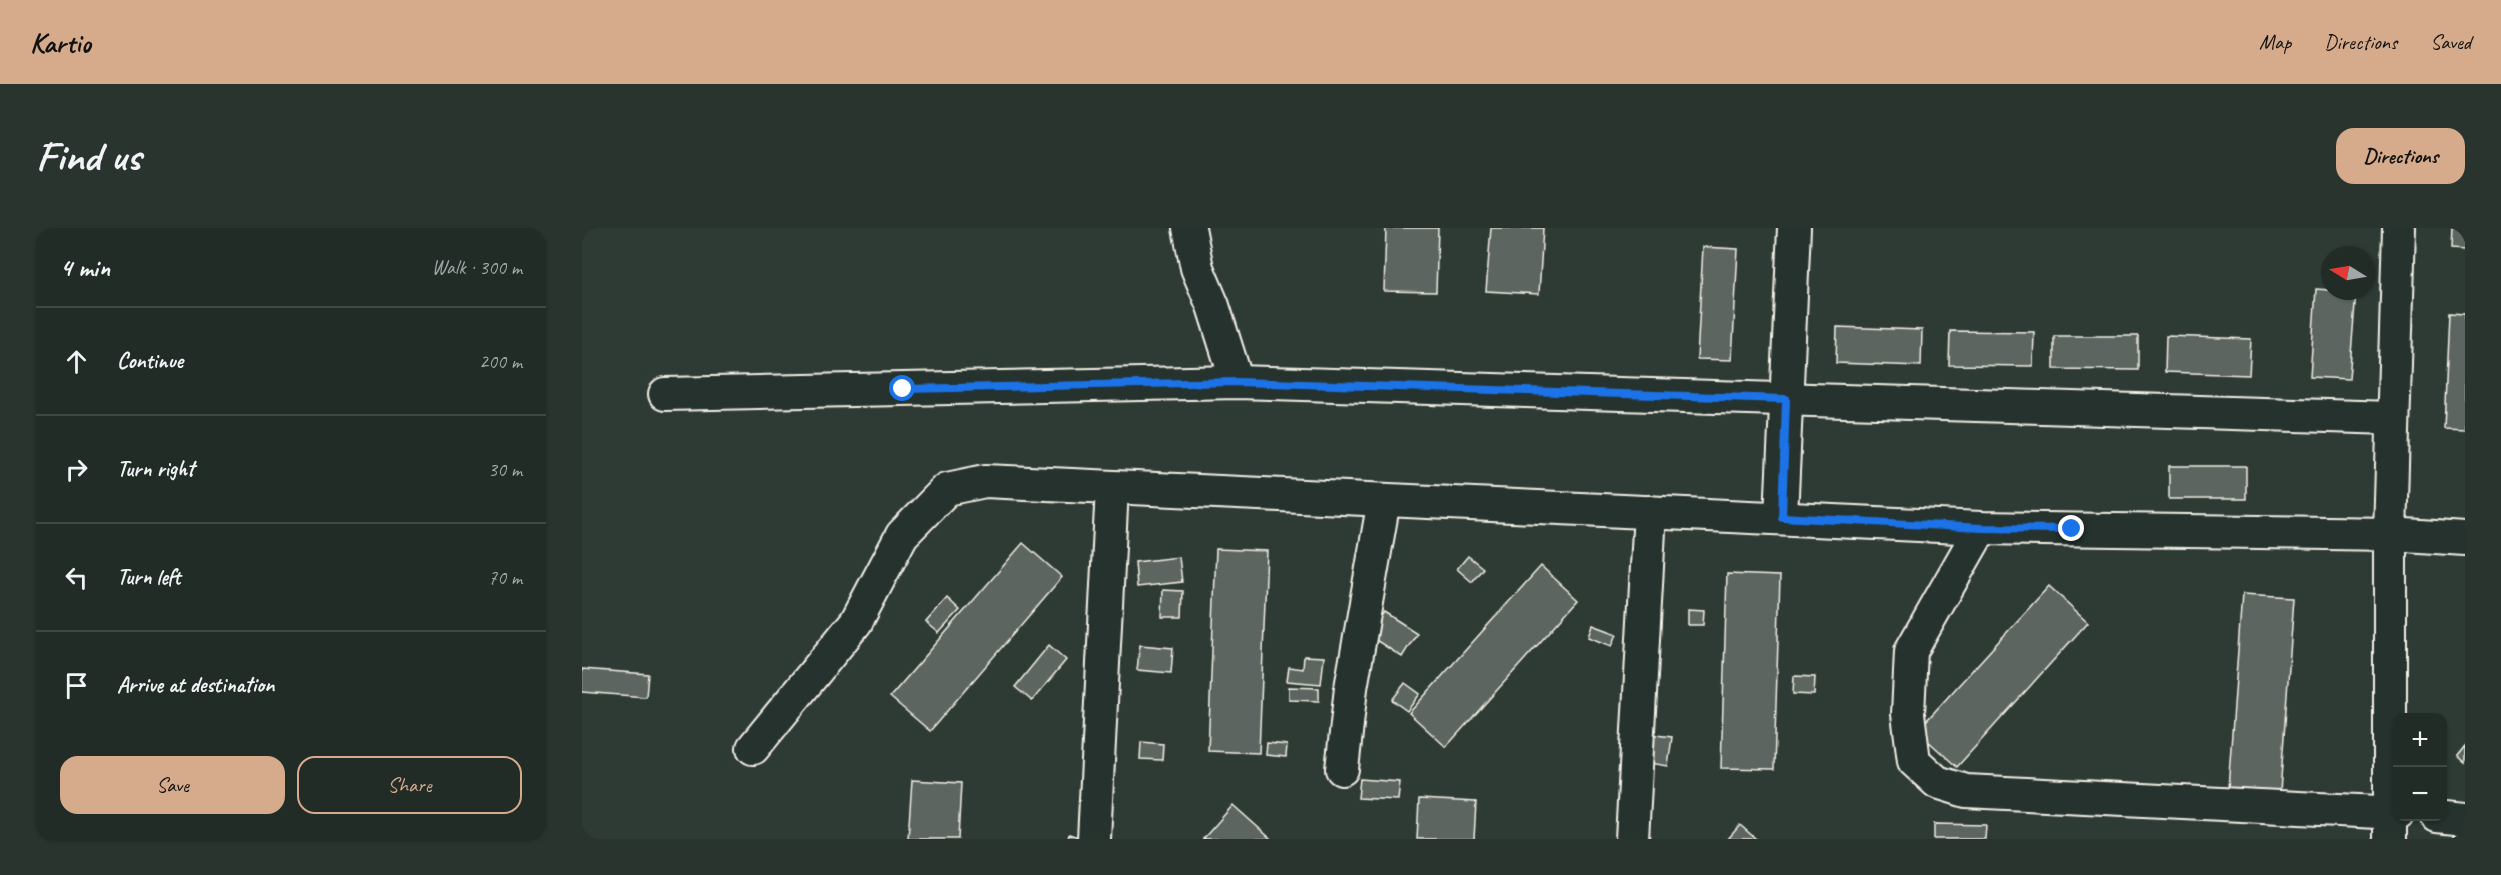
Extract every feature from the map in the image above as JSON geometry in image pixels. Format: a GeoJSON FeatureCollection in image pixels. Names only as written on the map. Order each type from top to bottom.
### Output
{"type":"FeatureCollection","features":[{"type":"Feature","properties":{"kind":"street"},"geometry":{"type":"LineString","coordinates":[[1188,228],[1197,268],[1214,306],[1237,382]]}},
{"type":"Feature","properties":{"kind":"street"},"geometry":{"type":"LineString","coordinates":[[1782,517],[1794,228]]}},
{"type":"Feature","properties":{"kind":"street"},"geometry":{"type":"LineString","coordinates":[[1981,528],[1911,651],[1908,714],[1914,761],[1937,782],[1966,791],[2393,821],[2390,534],[2399,228]]}},
{"type":"Feature","properties":{"kind":"street"},"geometry":{"type":"LineString","coordinates":[[665,394],[1237,382],[2392,418]]}},
{"type":"Feature","properties":{"kind":"street"},"geometry":{"type":"LineString","coordinates":[[753,748],[856,622],[902,536],[947,489],[986,481],[1981,528],[2390,534],[2465,539]]}},
{"type":"Feature","properties":{"kind":"street"},"geometry":{"type":"LineString","coordinates":[[1094,839],[1112,488]]}},
{"type":"Feature","properties":{"kind":"street"},"geometry":{"type":"LineString","coordinates":[[1342,769],[1351,688],[1384,500]]}},
{"type":"Feature","properties":{"kind":"street"},"geometry":{"type":"LineString","coordinates":[[1632,839],[1650,512]]}},
{"type":"Feature","properties":{"kind":"street"},"geometry":{"type":"LineString","coordinates":[[2447,817],[2465,819]]}},
{"type":"Feature","properties":{"kind":"building"},"geometry":{"type":"Polygon","coordinates":[[[1386,228],[1438,228],[1436,292],[1384,291],[1386,228]]]}},
{"type":"Feature","properties":{"kind":"building"},"geometry":{"type":"Polygon","coordinates":[[[1491,228],[1543,228],[1539,294],[1486,291],[1491,228]]]}},
{"type":"Feature","properties":{"kind":"building"},"geometry":{"type":"Polygon","coordinates":[[[2452,228],[2465,228],[2465,250],[2451,249],[2452,228]]]}},
{"type":"Feature","properties":{"kind":"building"},"geometry":{"type":"Polygon","coordinates":[[[1703,247],[1738,249],[1732,360],[1697,359],[1703,247]]]}},
{"type":"Feature","properties":{"kind":"building"},"geometry":{"type":"Polygon","coordinates":[[[2316,289],[2321,289],[2321,300],[2355,300],[2349,379],[2310,377],[2316,289]]]}},
{"type":"Feature","properties":{"kind":"building"},"geometry":{"type":"Polygon","coordinates":[[[2449,313],[2465,314],[2465,429],[2444,428],[2449,313]]]}},
{"type":"Feature","properties":{"kind":"building"},"geometry":{"type":"Polygon","coordinates":[[[1837,327],[1922,330],[1921,366],[1836,363],[1837,327]]]}},
{"type":"Feature","properties":{"kind":"building"},"geometry":{"type":"Polygon","coordinates":[[[1950,331],[2034,332],[2033,366],[1949,365],[1950,331]]]}},
{"type":"Feature","properties":{"kind":"building"},"geometry":{"type":"Polygon","coordinates":[[[2054,336],[2138,336],[2138,370],[2054,369],[2054,336]]]}},
{"type":"Feature","properties":{"kind":"building"},"geometry":{"type":"Polygon","coordinates":[[[2166,336],[2251,339],[2249,375],[2165,372],[2166,336]]]}},
{"type":"Feature","properties":{"kind":"building"},"geometry":{"type":"Polygon","coordinates":[[[2169,466],[2246,466],[2246,499],[2169,499],[2169,466]]]}},
{"type":"Feature","properties":{"kind":"building"},"geometry":{"type":"Polygon","coordinates":[[[1023,543],[1062,577],[930,731],[890,697],[1023,543]]]}},
{"type":"Feature","properties":{"kind":"building"},"geometry":{"type":"Polygon","coordinates":[[[1216,549],[1267,551],[1259,753],[1208,751],[1216,549]]]}},
{"type":"Feature","properties":{"kind":"building"},"geometry":{"type":"Polygon","coordinates":[[[1468,556],[1483,568],[1472,582],[1457,569],[1468,556]]]}},
{"type":"Feature","properties":{"kind":"building"},"geometry":{"type":"Polygon","coordinates":[[[1179,557],[1182,582],[1137,587],[1135,562],[1179,557]]]}},
{"type":"Feature","properties":{"kind":"building"},"geometry":{"type":"Polygon","coordinates":[[[1541,566],[1578,600],[1446,747],[1409,713],[1541,566]]]}},
{"type":"Feature","properties":{"kind":"building"},"geometry":{"type":"Polygon","coordinates":[[[1727,574],[1780,576],[1774,769],[1721,768],[1727,574]]]}},
{"type":"Feature","properties":{"kind":"building"},"geometry":{"type":"Polygon","coordinates":[[[2049,586],[2088,622],[1957,767],[1917,731],[2049,586]]]}},
{"type":"Feature","properties":{"kind":"building"},"geometry":{"type":"Polygon","coordinates":[[[1163,590],[1183,591],[1182,617],[1162,617],[1163,590]]]}},
{"type":"Feature","properties":{"kind":"building"},"geometry":{"type":"Polygon","coordinates":[[[2242,595],[2294,598],[2280,792],[2228,789],[2242,595]]]}},
{"type":"Feature","properties":{"kind":"building"},"geometry":{"type":"Polygon","coordinates":[[[947,598],[960,610],[939,633],[926,622],[947,598]]]}},
{"type":"Feature","properties":{"kind":"building"},"geometry":{"type":"Polygon","coordinates":[[[1688,609],[1704,610],[1703,625],[1688,625],[1688,609]]]}},
{"type":"Feature","properties":{"kind":"building"},"geometry":{"type":"Polygon","coordinates":[[[1384,612],[1417,633],[1402,657],[1368,635],[1384,612]]]}},
{"type":"Feature","properties":{"kind":"building"},"geometry":{"type":"Polygon","coordinates":[[[1593,625],[1617,634],[1612,646],[1589,637],[1593,625]]]}},
{"type":"Feature","properties":{"kind":"building"},"geometry":{"type":"Polygon","coordinates":[[[1049,645],[1066,660],[1032,701],[1015,687],[1049,645]]]}},
{"type":"Feature","properties":{"kind":"building"},"geometry":{"type":"Polygon","coordinates":[[[1140,645],[1173,648],[1171,673],[1137,670],[1140,645]]]}},
{"type":"Feature","properties":{"kind":"building"},"geometry":{"type":"Polygon","coordinates":[[[1304,656],[1324,657],[1321,684],[1287,681],[1289,667],[1303,669],[1304,656]]]}},
{"type":"Feature","properties":{"kind":"building"},"geometry":{"type":"Polygon","coordinates":[[[582,669],[648,674],[646,697],[582,692],[582,669]]]}},
{"type":"Feature","properties":{"kind":"building"},"geometry":{"type":"Polygon","coordinates":[[[1794,676],[1815,677],[1814,695],[1793,694],[1794,676]]]}},
{"type":"Feature","properties":{"kind":"building"},"geometry":{"type":"Polygon","coordinates":[[[1405,683],[1420,694],[1407,711],[1392,700],[1405,683]]]}},
{"type":"Feature","properties":{"kind":"building"},"geometry":{"type":"Polygon","coordinates":[[[1289,687],[1319,688],[1319,701],[1289,700],[1289,687]]]}},
{"type":"Feature","properties":{"kind":"building"},"geometry":{"type":"Polygon","coordinates":[[[1647,734],[1672,737],[1668,766],[1643,762],[1647,734]]]}},
{"type":"Feature","properties":{"kind":"building"},"geometry":{"type":"Polygon","coordinates":[[[1141,742],[1163,744],[1162,760],[1140,759],[1141,742]]]}},
{"type":"Feature","properties":{"kind":"building"},"geometry":{"type":"Polygon","coordinates":[[[1267,743],[1287,745],[1286,757],[1266,755],[1267,743]]]}},
{"type":"Feature","properties":{"kind":"building"},"geometry":{"type":"Polygon","coordinates":[[[2465,746],[2465,763],[2457,756],[2465,746]]]}},
{"type":"Feature","properties":{"kind":"building"},"geometry":{"type":"Polygon","coordinates":[[[1360,779],[1400,782],[1398,800],[1358,798],[1360,779]]]}},
{"type":"Feature","properties":{"kind":"building"},"geometry":{"type":"Polygon","coordinates":[[[912,780],[961,783],[958,839],[908,839],[912,780]]]}},
{"type":"Feature","properties":{"kind":"building"},"geometry":{"type":"Polygon","coordinates":[[[1419,799],[1476,802],[1474,839],[1417,839],[1419,799]]]}},
{"type":"Feature","properties":{"kind":"building"},"geometry":{"type":"Polygon","coordinates":[[[1233,805],[1271,839],[1203,839],[1233,805]]]}},
{"type":"Feature","properties":{"kind":"building"},"geometry":{"type":"Polygon","coordinates":[[[1934,824],[1986,825],[1985,839],[1934,839],[1934,824]]]}},
{"type":"Feature","properties":{"kind":"building"},"geometry":{"type":"Polygon","coordinates":[[[1740,825],[1756,839],[1728,839],[1740,825]]]}},
{"type":"Feature","properties":{"kind":"building"},"geometry":{"type":"Polygon","coordinates":[[[1069,834],[1084,839],[1068,839],[1069,834]]]}},
{"type":"Feature","properties":{"kind":"route"},"geometry":{"type":"LineString","coordinates":[[903,389],[1237,382],[1786,399],[1782,517],[1981,528],[2072,529]]}}]}
